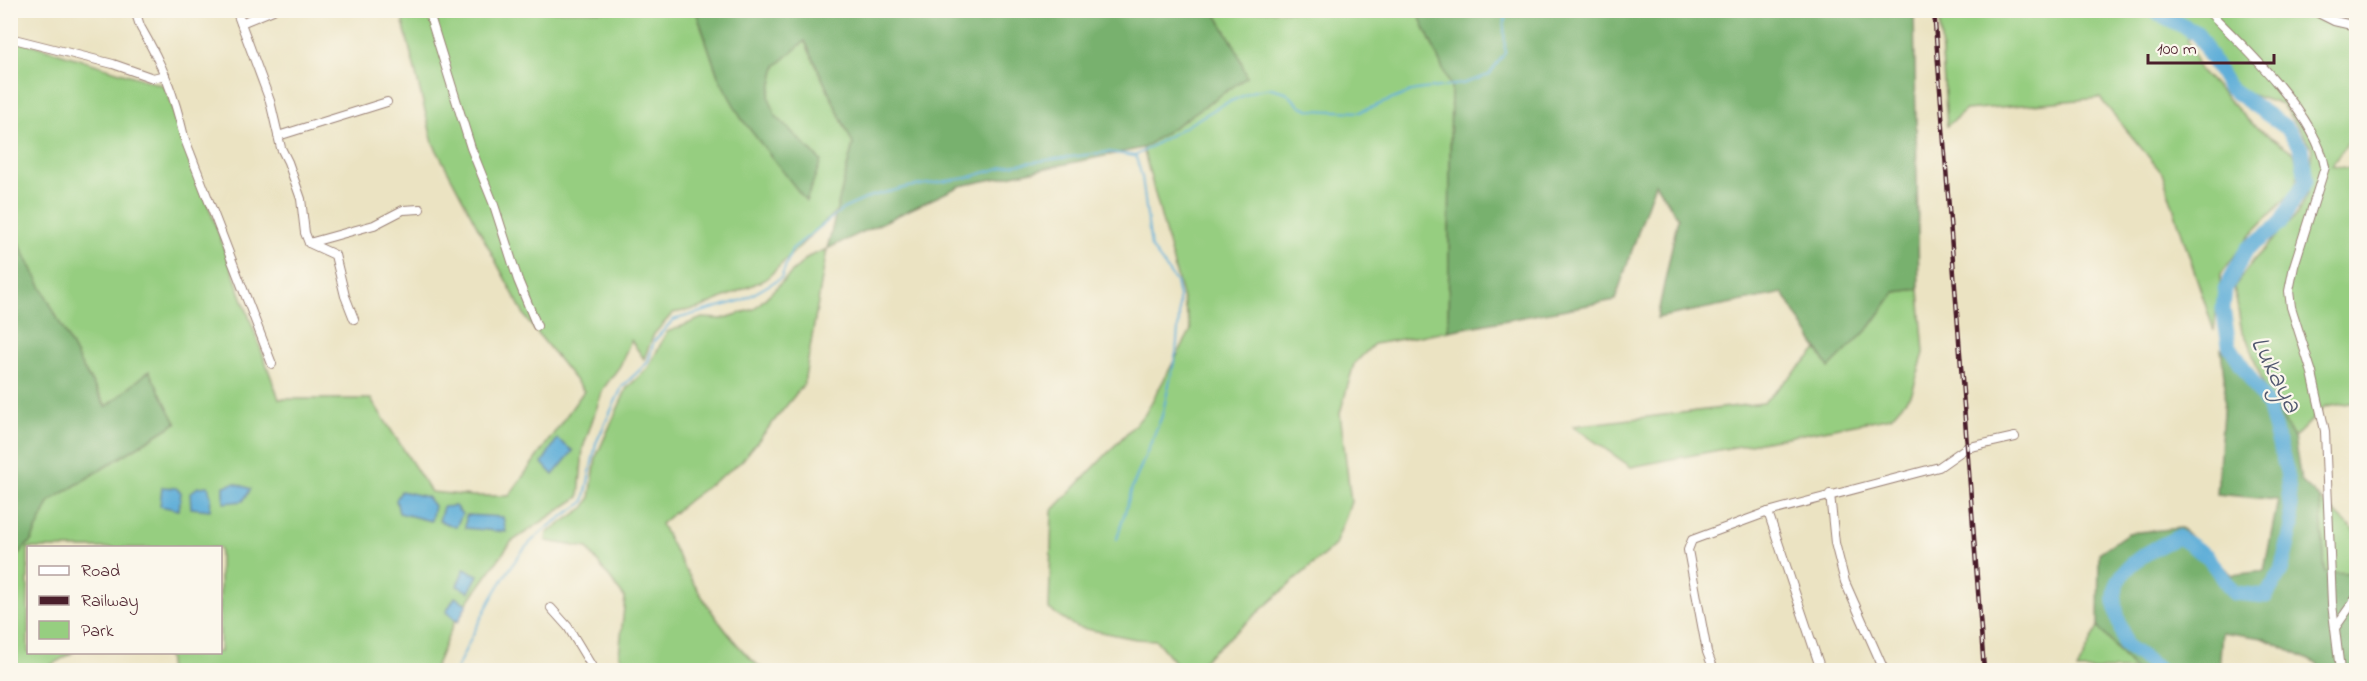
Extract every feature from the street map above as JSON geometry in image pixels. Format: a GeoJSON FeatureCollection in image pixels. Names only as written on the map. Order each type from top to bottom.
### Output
{"type":"FeatureCollection","features":[{"type":"Feature","properties":{"kind":"street"},"geometry":{"type":"LineString","coordinates":[[134,10],[175,97],[184,137],[272,364]]}},
{"type":"Feature","properties":{"kind":"street"},"geometry":{"type":"LineString","coordinates":[[236,10],[270,101],[278,136],[301,199],[305,233],[309,243],[335,255],[345,296],[354,318]]}},
{"type":"Feature","properties":{"kind":"street"},"geometry":{"type":"LineString","coordinates":[[241,23],[273,10]]}},
{"type":"Feature","properties":{"kind":"street"},"geometry":{"type":"LineString","coordinates":[[428,10],[471,148],[494,205],[518,280],[537,326]]}},
{"type":"Feature","properties":{"kind":"street"},"geometry":{"type":"LineString","coordinates":[[2206,10],[2252,53],[2315,135],[2325,167],[2304,231],[2289,291],[2292,317],[2312,373],[2325,431],[2331,593],[2340,670]]}},
{"type":"Feature","properties":{"kind":"street"},"geometry":{"type":"LineString","coordinates":[[2313,10],[2334,21],[2356,26]]}},
{"type":"Feature","properties":{"kind":"street"},"geometry":{"type":"LineString","coordinates":[[10,38],[113,64],[153,78],[165,75]]}},
{"type":"Feature","properties":{"kind":"street"},"geometry":{"type":"LineString","coordinates":[[278,136],[387,102]]}},
{"type":"Feature","properties":{"kind":"street"},"geometry":{"type":"LineString","coordinates":[[309,243],[374,225],[403,210],[420,209]]}},
{"type":"Feature","properties":{"kind":"street"},"geometry":{"type":"LineString","coordinates":[[1714,670],[1707,652],[1688,545],[1696,537],[1767,512],[1939,467],[1966,448],[2015,437]]}},
{"type":"Feature","properties":{"kind":"street"},"geometry":{"type":"LineString","coordinates":[[1830,494],[1835,543],[1845,582],[1884,670]]}},
{"type":"Feature","properties":{"kind":"street"},"geometry":{"type":"LineString","coordinates":[[1767,512],[1821,670]]}},
{"type":"Feature","properties":{"kind":"street"},"geometry":{"type":"LineString","coordinates":[[2335,628],[2356,598]]}},
{"type":"Feature","properties":{"kind":"street"},"geometry":{"type":"LineString","coordinates":[[551,608],[568,627],[594,670]]}},
{"type":"Feature","properties":{"kind":"green space"},"geometry":{"type":"Polygon","coordinates":[[[406,11],[696,11],[718,76],[821,161],[774,115],[769,97],[776,66],[804,40],[853,144],[837,210],[766,279],[700,308],[673,313],[654,334],[644,359],[631,340],[620,366],[603,389],[583,448],[579,497],[511,542],[456,618],[434,670],[168,670],[169,660],[166,654],[222,654],[222,546],[27,546],[27,654],[70,654],[42,670],[11,670],[11,562],[31,541],[50,501],[176,423],[107,407],[83,368],[11,228],[11,38],[165,86],[279,399],[371,399],[431,492],[473,496],[509,496],[584,391],[527,320],[433,143],[403,22],[406,11]]]}},
{"type":"Feature","properties":{"kind":"green space"},"geometry":{"type":"Polygon","coordinates":[[[696,11],[1214,11],[1236,48],[1247,77],[1143,148],[960,186],[827,249],[853,144],[805,41],[776,66],[769,97],[775,115],[821,161],[806,201],[741,118],[718,76],[696,11]]]}},
{"type":"Feature","properties":{"kind":"green space"},"geometry":{"type":"Polygon","coordinates":[[[1214,11],[1417,11],[1451,87],[1448,331],[1374,344],[1354,364],[1340,413],[1351,502],[1335,545],[1192,670],[1181,670],[1156,640],[1136,639],[1076,627],[1049,609],[1052,511],[1145,414],[1191,330],[1143,148],[1247,77],[1214,11]]]}},
{"type":"Feature","properties":{"kind":"green space"},"geometry":{"type":"Polygon","coordinates":[[[1417,11],[1914,11],[1919,289],[1895,292],[1870,327],[1829,368],[1783,293],[1657,318],[1678,218],[1655,183],[1615,300],[1448,331],[1451,87],[1417,11]]]}},
{"type":"Feature","properties":{"kind":"green space"},"geometry":{"type":"Polygon","coordinates":[[[1939,11],[2302,11],[2334,26],[2356,30],[2356,131],[2332,165],[2356,170],[2356,230],[2351,288],[2356,299],[2356,402],[2325,407],[2294,438],[2265,389],[2247,339],[2242,332],[2234,287],[2253,261],[2297,214],[2308,191],[2312,147],[2282,105],[2237,90],[2201,32],[2187,39],[2200,70],[2252,124],[2294,153],[2299,171],[2294,190],[2251,234],[2221,274],[2214,331],[2162,173],[2100,98],[1966,110],[1947,126],[1939,11]]]}},
{"type":"Feature","properties":{"kind":"green space"},"geometry":{"type":"Polygon","coordinates":[[[2323,11],[2356,11],[2356,22],[2334,16],[2323,11]]]}},
{"type":"Feature","properties":{"kind":"green space"},"geometry":{"type":"Polygon","coordinates":[[[11,228],[83,368],[106,407],[149,371],[176,423],[50,501],[31,541],[11,562],[11,228]]]}},
{"type":"Feature","properties":{"kind":"green space"},"geometry":{"type":"Polygon","coordinates":[[[827,249],[804,384],[741,462],[689,500],[661,524],[681,562],[720,623],[734,641],[764,670],[630,670],[619,655],[625,598],[587,548],[546,541],[547,533],[585,507],[590,498],[596,457],[627,388],[648,368],[667,332],[702,318],[722,319],[754,309],[808,257],[827,249]]]}},
{"type":"Feature","properties":{"kind":"green space"},"geometry":{"type":"Polygon","coordinates":[[[1919,289],[1924,353],[1912,393],[1891,417],[1631,467],[1573,426],[1763,403],[1817,350],[1829,367],[1870,327],[1895,292],[1919,289]]]}},
{"type":"Feature","properties":{"kind":"green space"},"geometry":{"type":"Polygon","coordinates":[[[2221,349],[2265,389],[2294,438],[2301,481],[2320,499],[2325,572],[2356,573],[2356,670],[2324,670],[2315,663],[2263,638],[2222,632],[2219,670],[2135,670],[2098,627],[2099,553],[2128,533],[2181,528],[2232,575],[2264,571],[2278,500],[2217,494],[2225,385],[2221,349]]]}},
{"type":"Feature","properties":{"kind":"green space"},"geometry":{"type":"Polygon","coordinates":[[[2320,499],[2356,532],[2356,573],[2325,573],[2320,499]]]}},
{"type":"Feature","properties":{"kind":"green space"},"geometry":{"type":"Polygon","coordinates":[[[2098,627],[2135,670],[2077,670],[2098,627]]]}},
{"type":"Feature","properties":{"kind":"water"},"geometry":{"type":"Polygon","coordinates":[[[557,439],[573,451],[553,475],[542,463],[557,439]]]}},
{"type":"Feature","properties":{"kind":"water"},"geometry":{"type":"Polygon","coordinates":[[[234,483],[251,489],[243,501],[224,503],[224,486],[234,483]]]}},
{"type":"Feature","properties":{"kind":"water"},"geometry":{"type":"Polygon","coordinates":[[[208,486],[211,497],[210,510],[191,508],[190,493],[198,487],[208,486]]]}},
{"type":"Feature","properties":{"kind":"water"},"geometry":{"type":"Polygon","coordinates":[[[162,487],[176,488],[181,492],[179,510],[160,506],[162,487]]]}},
{"type":"Feature","properties":{"kind":"water"},"geometry":{"type":"Polygon","coordinates":[[[401,491],[427,497],[434,506],[431,521],[399,513],[396,500],[401,491]]]}},
{"type":"Feature","properties":{"kind":"water"},"geometry":{"type":"Polygon","coordinates":[[[455,506],[462,514],[456,527],[439,521],[443,507],[455,506]]]}},
{"type":"Feature","properties":{"kind":"water"},"geometry":{"type":"Polygon","coordinates":[[[466,515],[503,517],[506,532],[465,528],[466,515]]]}},
{"type":"Feature","properties":{"kind":"water"},"geometry":{"type":"Polygon","coordinates":[[[464,569],[478,575],[469,592],[457,586],[464,569]]]}},
{"type":"Feature","properties":{"kind":"water"},"geometry":{"type":"Polygon","coordinates":[[[455,597],[467,604],[458,622],[446,612],[455,597]]]}},
{"type":"Feature","properties":{"kind":"waterway"},"geometry":{"type":"LineString","coordinates":[[456,670],[477,625],[520,554],[542,532],[584,502],[596,443],[622,387],[648,362],[654,341],[673,320],[743,300],[781,278],[792,249],[843,209],[872,196],[908,187],[967,178],[1010,165],[1108,152],[1135,156],[1222,105],[1254,91],[1271,88],[1286,92],[1299,105],[1311,110],[1360,112],[1416,90],[1462,84],[1489,75],[1505,53],[1504,25],[1507,10]]}},
{"type":"Feature","properties":{"kind":"waterway"},"geometry":{"type":"LineString","coordinates":[[1910,10],[1924,10]]}},
{"type":"Feature","properties":{"kind":"waterway","name":"Lukaya"},"geometry":{"type":"LineString","coordinates":[[2151,10],[2197,33],[2228,87],[2287,128],[2301,147],[2306,180],[2279,225],[2247,249],[2225,289],[2223,309],[2229,345],[2268,406],[2287,472],[2292,527],[2281,571],[2266,596],[2234,593],[2207,556],[2178,537],[2158,546],[2130,566],[2123,574],[2115,594],[2116,613],[2125,645],[2160,670]]}},
{"type":"Feature","properties":{"kind":"waterway"},"geometry":{"type":"LineString","coordinates":[[1117,539],[1132,488],[1162,416],[1176,353],[1179,318],[1176,282],[1151,247],[1142,177],[1136,157]]}},
{"type":"Feature","properties":{"kind":"railway"},"geometry":{"type":"LineString","coordinates":[[1934,10],[1984,670]]}}]}
